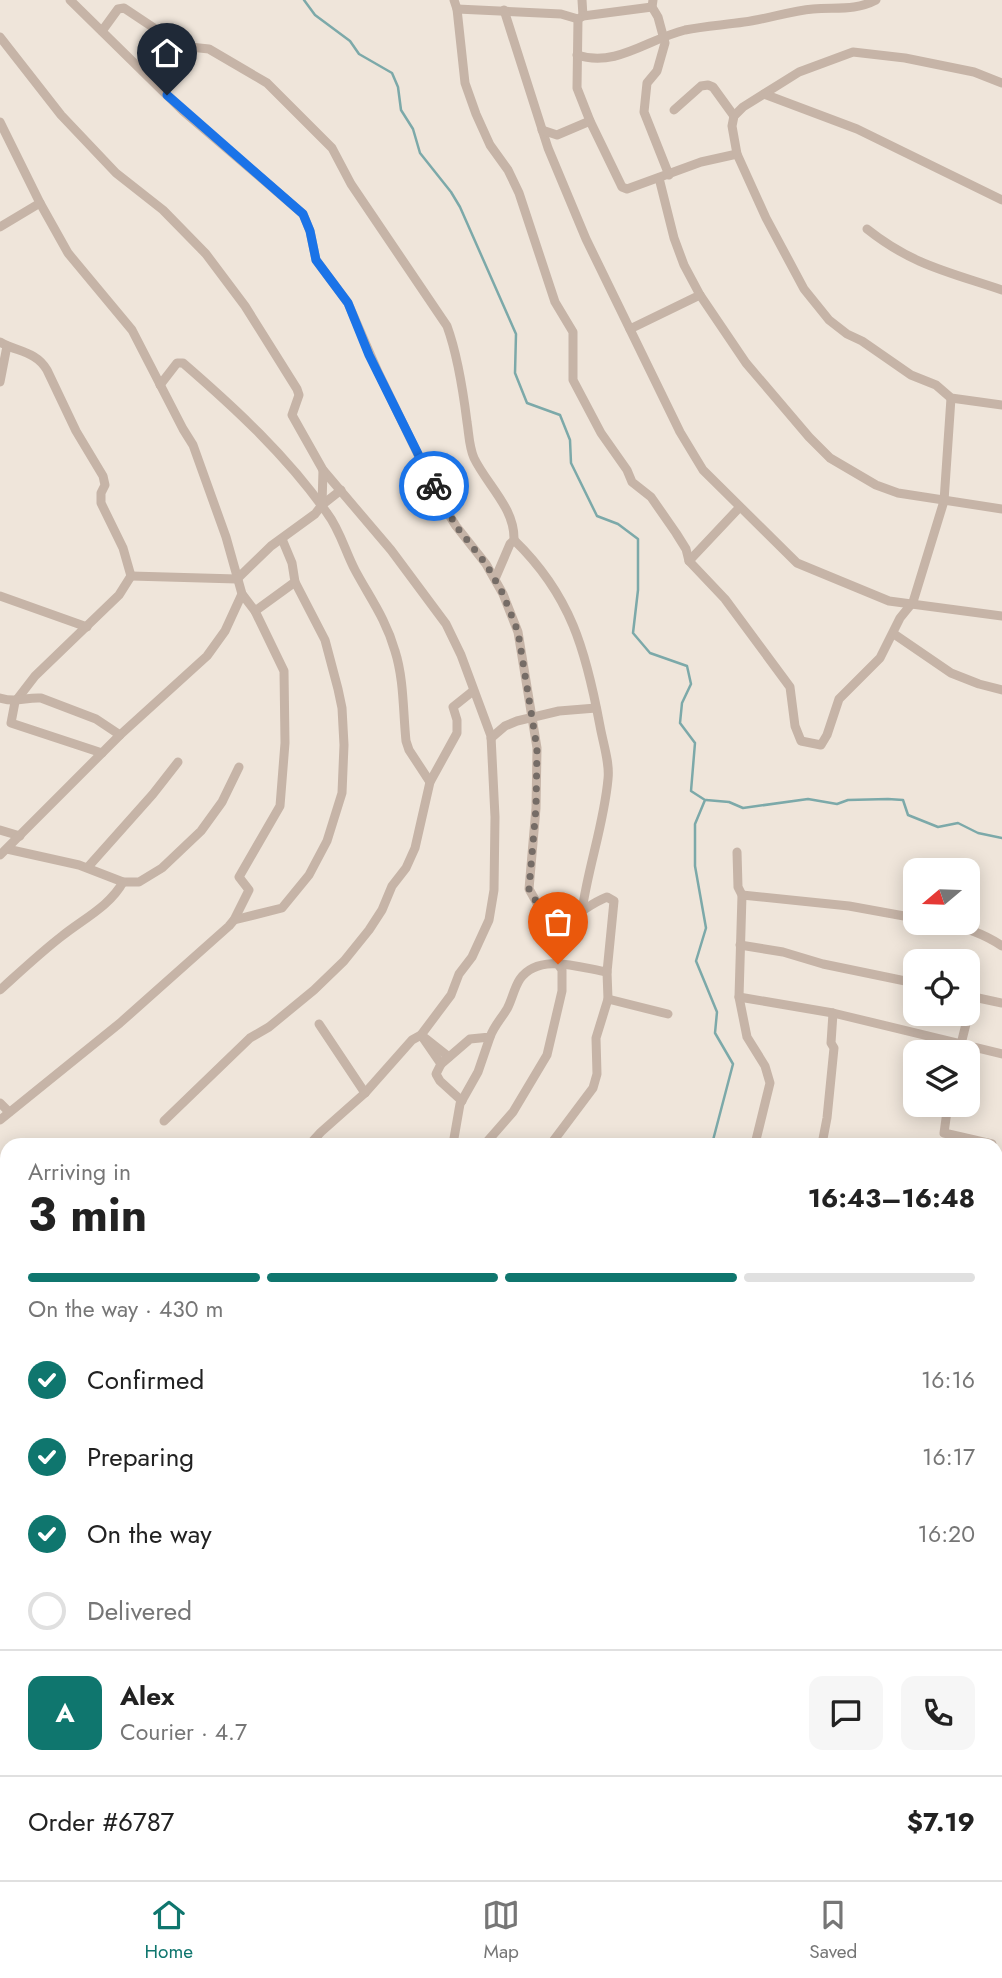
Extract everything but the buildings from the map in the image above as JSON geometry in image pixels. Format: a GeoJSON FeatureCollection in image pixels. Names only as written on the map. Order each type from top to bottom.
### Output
{"type":"FeatureCollection","features":[{"type":"Feature","properties":{"kind":"street"},"geometry":{"type":"LineString","coordinates":[[70,0],[183,111],[303,214],[310,231],[316,260],[348,303],[361,338],[441,502],[495,579],[518,632],[537,748],[536,808],[529,889],[538,905],[544,928],[554,933]]}},
{"type":"Feature","properties":{"kind":"street"},"geometry":{"type":"LineString","coordinates":[[582,0],[576,88],[622,187],[627,189],[701,162],[737,154]]}},
{"type":"Feature","properties":{"kind":"street"},"geometry":{"type":"LineString","coordinates":[[577,55],[587,58],[615,58],[663,36],[687,30],[812,9],[861,7],[876,0]]}},
{"type":"Feature","properties":{"kind":"street"},"geometry":{"type":"LineString","coordinates":[[951,397],[944,501],[913,602],[900,618],[880,658],[839,699],[821,745],[801,741],[795,726],[790,687],[725,599],[689,561],[687,549],[651,498],[632,482],[582,400],[573,380],[573,332],[555,302],[519,193],[508,170],[490,145],[465,83],[456,5],[580,17],[653,4],[665,43],[657,71],[647,83],[644,112],[664,177],[677,247],[700,295],[746,363],[830,458],[876,485],[910,496],[944,501],[1002,509]]}},
{"type":"Feature","properties":{"kind":"street"},"geometry":{"type":"LineString","coordinates":[[102,31],[118,9],[124,8],[169,38],[190,47],[209,49],[267,82],[332,148],[351,184],[447,326],[459,372],[472,456],[509,514],[514,540],[550,580],[564,603],[590,670],[609,777],[582,911]]}},
{"type":"Feature","properties":{"kind":"street"},"geometry":{"type":"LineString","coordinates":[[504,10],[542,130],[586,239],[680,432],[703,470],[797,563],[889,600],[1002,616]]}},
{"type":"Feature","properties":{"kind":"street"},"geometry":{"type":"LineString","coordinates":[[0,37],[61,115],[116,173],[180,227],[206,254],[245,306],[297,389],[299,395],[292,415],[323,470],[391,550],[446,624],[461,654],[491,738],[495,817],[494,890],[488,920],[472,957],[459,974],[451,995],[421,1035],[412,1040],[365,1093],[316,1138]]}},
{"type":"Feature","properties":{"kind":"street"},"geometry":{"type":"LineString","coordinates":[[734,116],[743,107],[811,66],[860,51],[974,72],[1002,83]]}},
{"type":"Feature","properties":{"kind":"street"},"geometry":{"type":"LineString","coordinates":[[674,110],[701,86],[708,85],[734,116],[733,141],[737,154],[794,273],[819,310],[847,334],[862,341],[911,375],[936,385],[951,397],[1002,404]]}},
{"type":"Feature","properties":{"kind":"street"},"geometry":{"type":"LineString","coordinates":[[764,94],[857,129],[1002,200]]}},
{"type":"Feature","properties":{"kind":"street"},"geometry":{"type":"LineString","coordinates":[[542,130],[557,135],[564,134],[590,121]]}},
{"type":"Feature","properties":{"kind":"street"},"geometry":{"type":"LineString","coordinates":[[0,122],[40,203],[75,262],[132,330],[201,462],[242,594],[255,611],[284,671],[284,770],[280,806],[239,877],[249,890],[234,920],[120,1023],[0,1120]]}},
{"type":"Feature","properties":{"kind":"street"},"geometry":{"type":"LineString","coordinates":[[0,228],[40,203]]}},
{"type":"Feature","properties":{"kind":"street"},"geometry":{"type":"LineString","coordinates":[[867,229],[890,248],[916,262],[1002,290]]}},
{"type":"Feature","properties":{"kind":"street"},"geometry":{"type":"LineString","coordinates":[[629,329],[700,295]]}},
{"type":"Feature","properties":{"kind":"street"},"geometry":{"type":"LineString","coordinates":[[0,382],[4,344],[26,351],[44,365],[76,431],[103,475],[105,485],[101,503],[123,548],[131,576],[119,595],[35,676],[15,702],[11,723],[102,753]]}},
{"type":"Feature","properties":{"kind":"street"},"geometry":{"type":"LineString","coordinates":[[160,385],[177,363],[183,363],[229,403],[283,458],[321,505],[338,532],[356,572],[380,610],[392,642],[400,678],[406,741],[430,782]]}},
{"type":"Feature","properties":{"kind":"street"},"geometry":{"type":"LineString","coordinates":[[321,505],[323,470]]}},
{"type":"Feature","properties":{"kind":"street"},"geometry":{"type":"LineString","coordinates":[[131,576],[237,579],[254,561],[311,519],[321,505],[341,490]]}},
{"type":"Feature","properties":{"kind":"street"},"geometry":{"type":"LineString","coordinates":[[689,561],[739,508]]}},
{"type":"Feature","properties":{"kind":"street"},"geometry":{"type":"LineString","coordinates":[[234,920],[282,908],[309,875],[327,841],[342,793],[342,708],[332,663],[325,640],[295,582],[289,552],[282,539]]}},
{"type":"Feature","properties":{"kind":"street"},"geometry":{"type":"LineString","coordinates":[[495,579],[514,540]]}},
{"type":"Feature","properties":{"kind":"street"},"geometry":{"type":"LineString","coordinates":[[255,611],[295,582]]}},
{"type":"Feature","properties":{"kind":"street"},"geometry":{"type":"LineString","coordinates":[[4,852],[120,735],[207,656],[225,631],[242,594]]}},
{"type":"Feature","properties":{"kind":"street"},"geometry":{"type":"LineString","coordinates":[[0,596],[87,627]]}},
{"type":"Feature","properties":{"kind":"street"},"geometry":{"type":"LineString","coordinates":[[894,634],[951,673],[1002,690]]}},
{"type":"Feature","properties":{"kind":"street"},"geometry":{"type":"LineString","coordinates":[[164,1121],[250,1038],[269,1027],[314,990],[344,961],[369,930],[410,859],[419,835],[430,782],[457,733],[453,707],[473,691]]}},
{"type":"Feature","properties":{"kind":"street"},"geometry":{"type":"LineString","coordinates":[[0,698],[15,702],[41,698],[96,719],[120,735]]}},
{"type":"Feature","properties":{"kind":"street"},"geometry":{"type":"LineString","coordinates":[[491,738],[505,726],[533,716],[596,708]]}},
{"type":"Feature","properties":{"kind":"street"},"geometry":{"type":"LineString","coordinates":[[88,867],[178,762]]}},
{"type":"Feature","properties":{"kind":"street"},"geometry":{"type":"LineString","coordinates":[[4,852],[88,867],[123,883],[139,882],[177,855],[201,831],[239,767]]}},
{"type":"Feature","properties":{"kind":"street"},"geometry":{"type":"LineString","coordinates":[[0,830],[20,836]]}},
{"type":"Feature","properties":{"kind":"street"},"geometry":{"type":"LineString","coordinates":[[737,852],[738,887],[742,895],[739,997],[747,1037],[765,1066],[770,1083],[756,1138]]}},
{"type":"Feature","properties":{"kind":"street"},"geometry":{"type":"LineString","coordinates":[[0,990],[60,937],[108,901],[123,883]]}},
{"type":"Feature","properties":{"kind":"street"},"geometry":{"type":"LineString","coordinates":[[742,895],[849,906],[903,916]]}},
{"type":"Feature","properties":{"kind":"street"},"geometry":{"type":"LineString","coordinates":[[554,933],[582,911],[607,897],[614,901],[607,972],[608,999],[596,1038],[598,1066],[593,1088],[556,1138]]}},
{"type":"Feature","properties":{"kind":"street"},"geometry":{"type":"LineString","coordinates":[[490,1138],[513,1111],[547,1055],[562,991],[562,970],[558,964],[554,933]]}},
{"type":"Feature","properties":{"kind":"street"},"geometry":{"type":"LineString","coordinates":[[980,934],[1002,946]]}},
{"type":"Feature","properties":{"kind":"street"},"geometry":{"type":"LineString","coordinates":[[740,945],[783,952],[823,964],[903,981]]}},
{"type":"Feature","properties":{"kind":"street"},"geometry":{"type":"LineString","coordinates":[[454,1138],[462,1101],[478,1072],[490,1037],[508,1008],[521,979],[536,967],[548,963],[607,972]]}},
{"type":"Feature","properties":{"kind":"street"},"geometry":{"type":"LineString","coordinates":[[739,997],[834,1013],[930,1040]]}},
{"type":"Feature","properties":{"kind":"street"},"geometry":{"type":"LineString","coordinates":[[980,998],[1002,1003]]}},
{"type":"Feature","properties":{"kind":"street"},"geometry":{"type":"LineString","coordinates":[[608,999],[668,1014]]}},
{"type":"Feature","properties":{"kind":"street"},"geometry":{"type":"LineString","coordinates":[[823,1138],[834,1048],[831,1043],[834,1013]]}},
{"type":"Feature","properties":{"kind":"street"},"geometry":{"type":"LineString","coordinates":[[319,1024],[365,1093]]}},
{"type":"Feature","properties":{"kind":"street"},"geometry":{"type":"LineString","coordinates":[[421,1035],[445,1060]]}},
{"type":"Feature","properties":{"kind":"street"},"geometry":{"type":"LineString","coordinates":[[462,1101],[436,1074],[445,1060],[470,1039],[490,1037]]}},
{"type":"Feature","properties":{"kind":"street"},"geometry":{"type":"LineString","coordinates":[[980,1051],[1002,1054]]}},
{"type":"Feature","properties":{"kind":"street"},"geometry":{"type":"LineString","coordinates":[[0,1103],[9,1112]]}},
{"type":"Feature","properties":{"kind":"street"},"geometry":{"type":"LineString","coordinates":[[946,1117],[944,1133],[965,1138]]}},
{"type":"Feature","properties":{"kind":"waterway"},"geometry":{"type":"LineString","coordinates":[[304,0],[315,15],[350,41],[359,54],[392,73],[398,87],[401,110],[413,129],[420,153],[460,207],[516,334],[515,373],[527,403],[560,415],[570,440],[571,463],[597,516],[618,524],[638,539],[638,590],[633,633],[650,653],[687,666],[691,684],[682,703],[680,723],[695,743],[691,791],[705,800],[695,824],[695,866],[706,928],[696,961],[717,1012],[715,1033],[733,1064],[714,1138]]}},
{"type":"Feature","properties":{"kind":"waterway"},"geometry":{"type":"LineString","coordinates":[[706,800],[729,802],[743,808],[808,799],[837,804],[848,800],[903,800],[908,815],[938,827],[958,823],[978,833],[1002,838]]}},
{"type":"Feature","properties":{"kind":"way so far"},"geometry":{"type":"LineString","coordinates":[[434,486],[456,526],[486,564],[503,594],[518,632],[537,748],[536,808],[529,889],[538,905],[544,928],[554,933],[558,964]]}},
{"type":"Feature","properties":{"kind":"route"},"geometry":{"type":"LineString","coordinates":[[167,95],[303,214],[310,231],[316,260],[348,303],[361,338],[434,486]]}}]}
